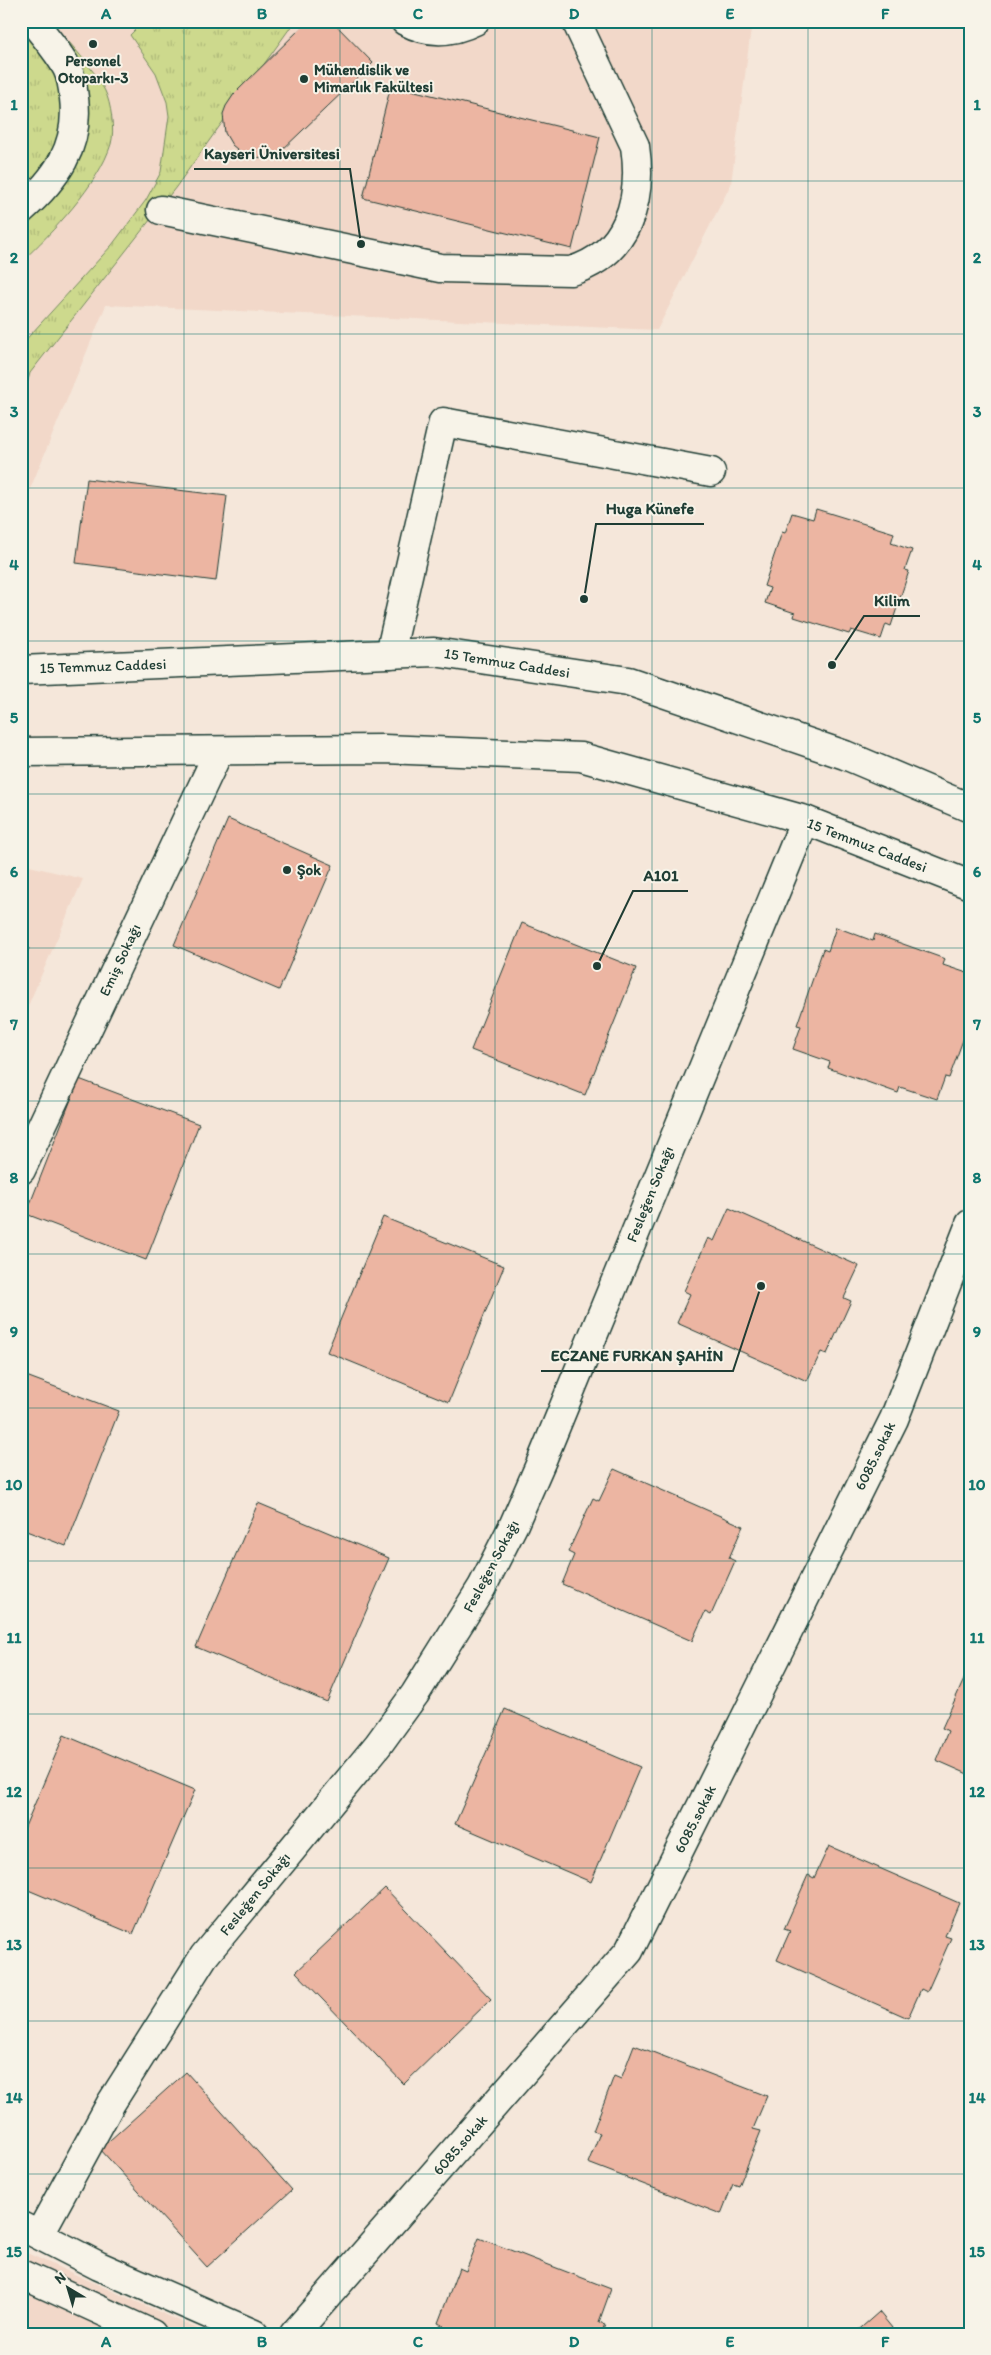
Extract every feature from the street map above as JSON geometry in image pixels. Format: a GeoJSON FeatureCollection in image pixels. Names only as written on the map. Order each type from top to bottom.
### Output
{"type":"FeatureCollection","features":[{"type":"Feature","properties":{"kind":"street"},"geometry":{"type":"LineString","coordinates":[[21,210],[43,190],[57,172],[70,144],[76,109],[73,88],[67,68],[33,21]]}},
{"type":"Feature","properties":{"kind":"street"},"geometry":{"type":"LineString","coordinates":[[405,21],[417,28],[431,31],[450,31],[475,21]]}},
{"type":"Feature","properties":{"kind":"street"},"geometry":{"type":"LineString","coordinates":[[161,210],[440,268],[571,271],[585,267],[609,251],[620,236],[635,200],[638,164],[636,146],[576,21]]}},
{"type":"Feature","properties":{"kind":"street"},"geometry":{"type":"LineString","coordinates":[[390,654],[442,422],[711,472]]}},
{"type":"Feature","properties":{"kind":"street","name":"15 Temmuz Caddesi"},"geometry":{"type":"LineString","coordinates":[[21,670],[434,652],[628,681],[845,755],[970,808]]}},
{"type":"Feature","properties":{"kind":"street","name":"15 Temmuz Caddesi"},"geometry":{"type":"LineString","coordinates":[[21,752],[384,749],[581,757],[805,820],[970,885]]}},
{"type":"Feature","properties":{"kind":"street","name":"Emiş Sokağı"},"geometry":{"type":"LineString","coordinates":[[21,1170],[219,751]]}},
{"type":"Feature","properties":{"kind":"street","name":"Fesleğen Sokağı"},"geometry":{"type":"LineString","coordinates":[[30,2231],[204,1956],[378,1745],[415,1694],[482,1587],[514,1524],[542,1460],[805,820]]}},
{"type":"Feature","properties":{"kind":"street","name":"6085.sokak"},"geometry":{"type":"LineString","coordinates":[[294,2334],[629,1951],[894,1419],[970,1224]]}},
{"type":"Feature","properties":{"kind":"street"},"geometry":{"type":"LineString","coordinates":[[30,2231],[99,2266],[254,2334]]}},
{"type":"Feature","properties":{"kind":"street"},"geometry":{"type":"LineString","coordinates":[[21,2274],[152,2334]]}},
{"type":"Feature","properties":{"kind":"shaded area"},"geometry":{"type":"Polygon","coordinates":[[[21,21],[752,21],[731,184],[657,330],[106,305],[21,511],[21,21]]]}},
{"type":"Feature","properties":{"kind":"shaded area"},"geometry":{"type":"Polygon","coordinates":[[[21,864],[83,879],[21,1022],[21,864]]]}},
{"type":"Feature","properties":{"kind":"shaded area"},"geometry":{"type":"Polygon","coordinates":[[[21,2250],[29,2254],[209,2334],[21,2334],[21,2250]]]}},
{"type":"Feature","properties":{"kind":"green space"},"geometry":{"type":"Polygon","coordinates":[[[21,21],[51,21],[80,55],[105,91],[111,110],[113,132],[105,159],[85,191],[60,222],[21,262],[21,21]]]}},
{"type":"Feature","properties":{"kind":"green space"},"geometry":{"type":"Polygon","coordinates":[[[144,21],[295,21],[176,187],[30,373],[21,406],[21,345],[112,245],[146,200],[161,172],[169,116],[167,102],[156,73],[130,35],[144,21]]]}},
{"type":"Feature","properties":{"kind":"building","name":"Mühendislik ve Mimarlık Fakültesi"},"geometry":{"type":"Polygon","coordinates":[[[308,21],[332,21],[373,63],[279,153],[261,158],[243,154],[232,145],[225,133],[223,114],[226,106],[234,94],[308,21]]]}},
{"type":"Feature","properties":{"kind":"building"},"geometry":{"type":"Polygon","coordinates":[[[391,85],[600,137],[572,249],[363,198],[391,85]]]}},
{"type":"Feature","properties":{"kind":"building"},"geometry":{"type":"Polygon","coordinates":[[[87,479],[227,496],[216,581],[76,563],[87,479]]]}},
{"type":"Feature","properties":{"kind":"building"},"geometry":{"type":"Polygon","coordinates":[[[816,509],[894,533],[891,543],[912,550],[905,570],[909,571],[891,626],[886,624],[881,639],[851,630],[849,634],[794,617],[795,613],[765,603],[770,588],[764,586],[782,532],[785,533],[792,513],[813,519],[816,509]]]}},
{"type":"Feature","properties":{"kind":"building"},"geometry":{"type":"Polygon","coordinates":[[[228,819],[333,865],[279,990],[174,945],[228,819]]]}},
{"type":"Feature","properties":{"kind":"building"},"geometry":{"type":"Polygon","coordinates":[[[522,923],[636,968],[585,1095],[471,1050],[522,923]]]}},
{"type":"Feature","properties":{"kind":"building"},"geometry":{"type":"Polygon","coordinates":[[[836,927],[873,941],[875,934],[945,959],[943,965],[970,974],[970,1021],[949,1078],[945,1077],[937,1099],[900,1087],[898,1093],[828,1068],[830,1062],[793,1049],[801,1026],[797,1025],[823,949],[828,951],[836,927]]]}},
{"type":"Feature","properties":{"kind":"building"},"geometry":{"type":"Polygon","coordinates":[[[21,945],[29,948],[21,964],[21,945]]]}},
{"type":"Feature","properties":{"kind":"building"},"geometry":{"type":"Polygon","coordinates":[[[79,1079],[199,1124],[146,1260],[26,1214],[79,1079]]]}},
{"type":"Feature","properties":{"kind":"building"},"geometry":{"type":"Polygon","coordinates":[[[729,1208],[859,1266],[844,1298],[851,1301],[827,1354],[821,1352],[807,1381],[677,1323],[690,1294],[684,1291],[708,1238],[714,1241],[729,1208]]]}},
{"type":"Feature","properties":{"kind":"building"},"geometry":{"type":"Polygon","coordinates":[[[383,1217],[504,1266],[449,1402],[327,1352],[383,1217]]]}},
{"type":"Feature","properties":{"kind":"building"},"geometry":{"type":"Polygon","coordinates":[[[21,1374],[119,1411],[66,1546],[21,1529],[21,1374]]]}},
{"type":"Feature","properties":{"kind":"building"},"geometry":{"type":"Polygon","coordinates":[[[614,1469],[743,1526],[729,1558],[735,1561],[711,1615],[705,1612],[692,1641],[562,1584],[574,1555],[568,1552],[593,1498],[599,1501],[614,1469]]]}},
{"type":"Feature","properties":{"kind":"building"},"geometry":{"type":"Polygon","coordinates":[[[258,1503],[389,1558],[327,1702],[196,1647],[258,1503]]]}},
{"type":"Feature","properties":{"kind":"building"},"geometry":{"type":"Polygon","coordinates":[[[966,1675],[970,1676],[970,1775],[936,1760],[948,1731],[942,1728],[966,1675]]]}},
{"type":"Feature","properties":{"kind":"building"},"geometry":{"type":"Polygon","coordinates":[[[505,1709],[640,1767],[591,1882],[455,1824],[505,1709]]]}},
{"type":"Feature","properties":{"kind":"building"},"geometry":{"type":"Polygon","coordinates":[[[64,1735],[195,1790],[133,1934],[21,1887],[21,1836],[64,1735]]]}},
{"type":"Feature","properties":{"kind":"building"},"geometry":{"type":"Polygon","coordinates":[[[829,1846],[959,1903],[945,1936],[951,1938],[927,1992],[921,1989],[908,2018],[777,1960],[790,1931],[784,1929],[808,1875],[814,1878],[829,1846]]]}},
{"type":"Feature","properties":{"kind":"building"},"geometry":{"type":"Polygon","coordinates":[[[385,1888],[491,1999],[404,2084],[296,1972],[385,1888]]]}},
{"type":"Feature","properties":{"kind":"building"},"geometry":{"type":"Polygon","coordinates":[[[634,2045],[767,2096],[753,2129],[761,2131],[739,2186],[733,2184],[721,2214],[588,2163],[600,2133],[593,2131],[614,2076],[621,2079],[634,2045]]]}},
{"type":"Feature","properties":{"kind":"building"},"geometry":{"type":"Polygon","coordinates":[[[186,2072],[292,2190],[207,2267],[100,2149],[186,2072]]]}},
{"type":"Feature","properties":{"kind":"building"},"geometry":{"type":"Polygon","coordinates":[[[479,2238],[611,2289],[599,2322],[605,2324],[601,2334],[441,2334],[444,2326],[438,2323],[459,2268],[466,2271],[479,2238]]]}},
{"type":"Feature","properties":{"kind":"building"},"geometry":{"type":"Polygon","coordinates":[[[879,2312],[897,2334],[854,2334],[879,2312]]]}},
{"type":"Feature","properties":{"kind":"place","name":"Personel Otoparkı-3"},"geometry":{"type":"Point","coordinates":[93,44]}},
{"type":"Feature","properties":{"kind":"place","name":"Mühendislik ve Mimarlık Fakültesi"},"geometry":{"type":"Point","coordinates":[304,79]}},
{"type":"Feature","properties":{"kind":"place","name":"Kayseri Üniversitesi"},"geometry":{"type":"Point","coordinates":[361,244]}},
{"type":"Feature","properties":{"kind":"place","name":"Huga Künefe"},"geometry":{"type":"Point","coordinates":[584,599]}},
{"type":"Feature","properties":{"kind":"place","name":"Kilim"},"geometry":{"type":"Point","coordinates":[832,665]}},
{"type":"Feature","properties":{"kind":"place","name":"Şok"},"geometry":{"type":"Point","coordinates":[287,870]}},
{"type":"Feature","properties":{"kind":"place","name":"A101"},"geometry":{"type":"Point","coordinates":[597,966]}},
{"type":"Feature","properties":{"kind":"place","name":"ECZANE FURKAN ŞAHİN"},"geometry":{"type":"Point","coordinates":[761,1286]}}]}
